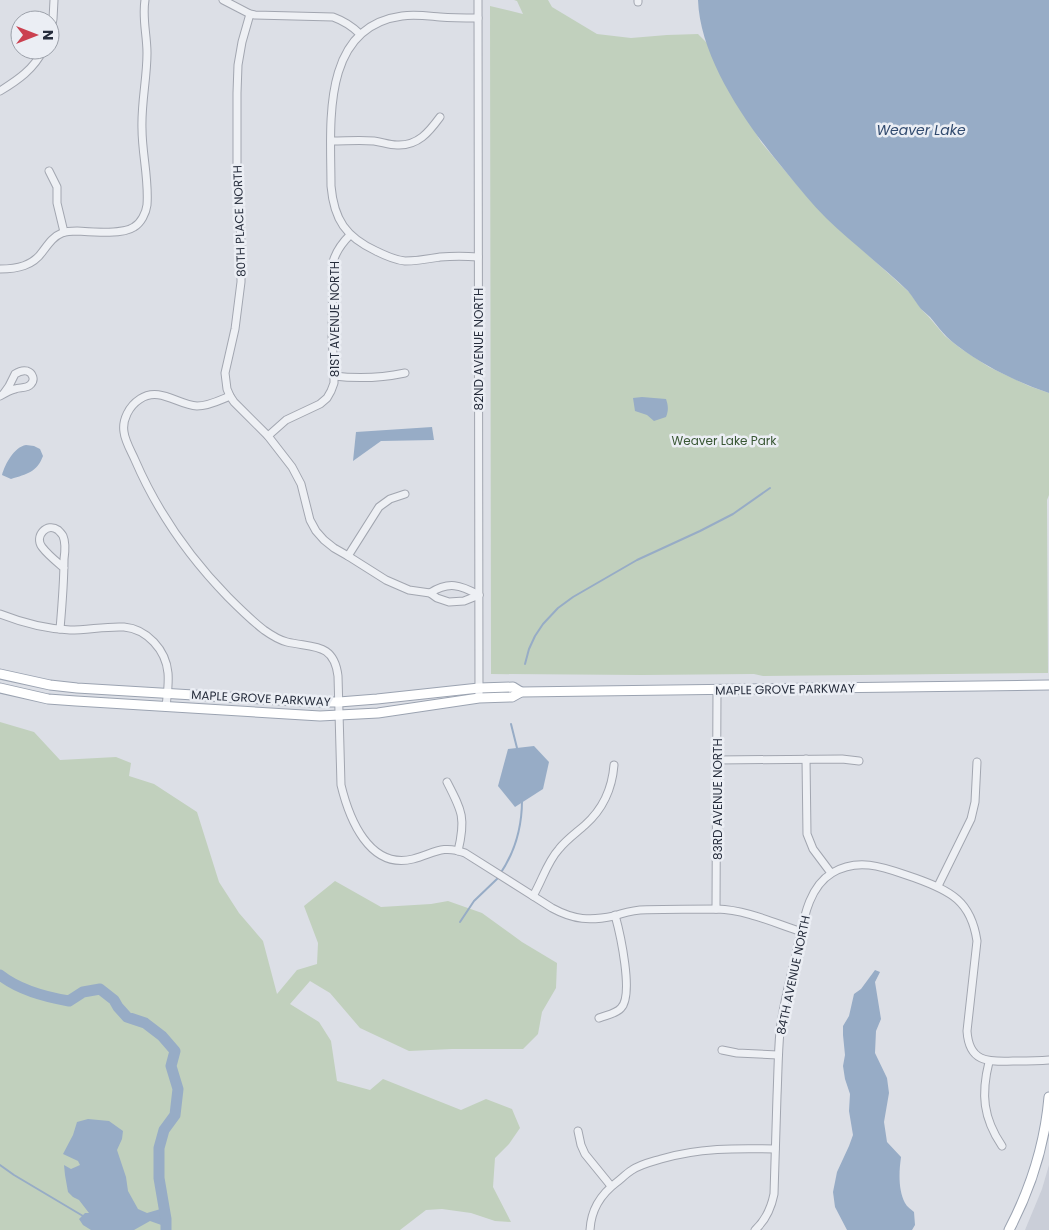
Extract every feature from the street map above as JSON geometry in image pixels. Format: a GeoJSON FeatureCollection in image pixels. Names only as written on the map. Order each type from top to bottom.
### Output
{"type":"FeatureCollection","features":[{"type":"Feature","properties":{"kind":"main road","name":"MAPLE GROVE PARKWAY"},"geometry":{"type":"LineString","coordinates":[[0,674],[50,685],[312,702],[377,699],[479,688],[513,687],[521,692]]}},
{"type":"Feature","properties":{"kind":"main road","name":"MAPLE GROVE PARKWAY"},"geometry":{"type":"LineString","coordinates":[[0,688],[48,698],[301,715],[339,715],[411,709],[479,698],[512,697],[521,692],[1049,685]]}},
{"type":"Feature","properties":{"kind":"main road"},"geometry":{"type":"LineString","coordinates":[[1009,1230],[1026,1195],[1037,1162],[1044,1134],[1049,1097]]}},
{"type":"Feature","properties":{"kind":"street"},"geometry":{"type":"LineString","coordinates":[[0,269],[21,268],[30,264],[38,258],[51,240],[64,232],[120,232],[134,227],[146,212],[146,175],[141,118],[147,62],[144,12],[146,0]]}},
{"type":"Feature","properties":{"kind":"street"},"geometry":{"type":"LineString","coordinates":[[223,0],[250,14],[333,17],[349,24],[360,34]]}},
{"type":"Feature","properties":{"kind":"street","name":"82ND AVENUE NORTH"},"geometry":{"type":"LineString","coordinates":[[478,0],[479,698]]}},
{"type":"Feature","properties":{"kind":"street","name":"80TH PLACE NORTH"},"geometry":{"type":"LineString","coordinates":[[230,396],[225,373],[238,307],[242,258],[237,173],[237,74],[242,42],[250,14]]}},
{"type":"Feature","properties":{"kind":"street"},"geometry":{"type":"LineString","coordinates":[[478,18],[414,15],[401,16],[376,24],[360,34],[346,51],[331,103],[332,199],[336,212],[350,235],[369,248],[399,260],[458,256],[478,257]]}},
{"type":"Feature","properties":{"kind":"street"},"geometry":{"type":"LineString","coordinates":[[0,91],[32,68],[37,60]]}},
{"type":"Feature","properties":{"kind":"street"},"geometry":{"type":"LineString","coordinates":[[331,141],[376,141],[406,145],[422,138],[440,117]]}},
{"type":"Feature","properties":{"kind":"street"},"geometry":{"type":"LineString","coordinates":[[49,171],[57,187],[57,202],[64,232]]}},
{"type":"Feature","properties":{"kind":"street","name":"81ST AVENUE NORTH"},"geometry":{"type":"LineString","coordinates":[[268,436],[286,420],[320,404],[331,391],[334,383],[332,335],[333,262],[340,246],[350,235]]}},
{"type":"Feature","properties":{"kind":"street"},"geometry":{"type":"LineString","coordinates":[[334,376],[374,378],[405,373]]}},
{"type":"Feature","properties":{"kind":"street"},"geometry":{"type":"LineString","coordinates":[[479,595],[464,601],[443,601],[430,593],[397,586],[334,548],[316,531],[310,520],[300,484],[292,467],[268,436],[238,407],[230,396],[199,406],[190,405],[161,395],[148,396],[133,405],[128,413],[124,422],[124,432],[140,472],[155,502],[173,530],[214,583],[238,607],[274,636],[286,642],[320,648],[330,654],[338,669],[341,785],[344,798],[359,832],[377,854],[395,861],[405,861],[438,850],[465,853],[563,914],[576,918],[594,919],[642,910],[733,910],[802,932]]}},
{"type":"Feature","properties":{"kind":"street"},"geometry":{"type":"LineString","coordinates":[[348,556],[379,507],[390,499],[405,494]]}},
{"type":"Feature","properties":{"kind":"street"},"geometry":{"type":"LineString","coordinates":[[60,629],[64,568],[63,536],[60,531],[54,528],[43,530],[39,540],[41,546],[64,568]]}},
{"type":"Feature","properties":{"kind":"street"},"geometry":{"type":"LineString","coordinates":[[430,593],[444,586],[452,585],[464,587],[479,595]]}},
{"type":"Feature","properties":{"kind":"street"},"geometry":{"type":"LineString","coordinates":[[0,614],[30,624],[60,629],[126,627],[146,635],[161,651],[166,662],[168,672],[166,707]]}},
{"type":"Feature","properties":{"kind":"street","name":"83RD AVENUE NORTH"},"geometry":{"type":"LineString","coordinates":[[716,909],[717,690]]}},
{"type":"Feature","properties":{"kind":"street"},"geometry":{"type":"LineString","coordinates":[[806,759],[807,834],[814,849],[831,873],[861,864],[883,867],[938,886],[947,891],[957,898],[971,917],[977,941],[967,1031],[968,1040],[975,1053],[989,1062],[1049,1060]]}},
{"type":"Feature","properties":{"kind":"street"},"geometry":{"type":"LineString","coordinates":[[717,760],[842,759],[859,762]]}},
{"type":"Feature","properties":{"kind":"street"},"geometry":{"type":"LineString","coordinates":[[938,886],[971,819],[975,802],[977,762]]}},
{"type":"Feature","properties":{"kind":"street"},"geometry":{"type":"LineString","coordinates":[[533,896],[558,849],[595,816],[603,804],[612,784],[614,765]]}},
{"type":"Feature","properties":{"kind":"street"},"geometry":{"type":"LineString","coordinates":[[447,782],[456,798],[462,817],[463,827],[458,851]]}},
{"type":"Feature","properties":{"kind":"street","name":"84TH AVENUE NORTH"},"geometry":{"type":"LineString","coordinates":[[755,1230],[769,1214],[774,1194],[778,1055],[782,1016],[810,899],[823,880],[831,873]]}},
{"type":"Feature","properties":{"kind":"street"},"geometry":{"type":"LineString","coordinates":[[599,1018],[622,1008],[624,1002],[624,952],[615,915]]}},
{"type":"Feature","properties":{"kind":"street"},"geometry":{"type":"LineString","coordinates":[[722,1050],[737,1053],[778,1055]]}},
{"type":"Feature","properties":{"kind":"street"},"geometry":{"type":"LineString","coordinates":[[989,1062],[984,1090],[985,1106],[988,1121],[994,1135],[1002,1146]]}},
{"type":"Feature","properties":{"kind":"street"},"geometry":{"type":"LineString","coordinates":[[578,1132],[585,1154],[611,1186]]}},
{"type":"Feature","properties":{"kind":"street"},"geometry":{"type":"LineString","coordinates":[[590,1230],[594,1210],[600,1199],[611,1186],[643,1164],[699,1151],[775,1149]]}},
{"type":"Feature","properties":{"kind":"shaded area"},"geometry":{"type":"Polygon","coordinates":[[[1049,1165],[1049,1230],[1025,1230],[1042,1189],[1049,1165]]]}},
{"type":"Feature","properties":{"kind":"green space","name":"Weaver Lake Park"},"geometry":{"type":"Polygon","coordinates":[[[514,0],[548,0],[552,7],[597,34],[631,38],[698,34],[707,43],[717,67],[761,142],[826,217],[910,293],[945,336],[960,348],[989,367],[1029,386],[1049,393],[1049,495],[1047,500],[1048,673],[763,676],[754,674],[491,674],[490,6],[523,14],[517,1],[514,0]]]}},
{"type":"Feature","properties":{"kind":"green space"},"geometry":{"type":"Polygon","coordinates":[[[0,722],[34,732],[60,760],[116,757],[131,763],[129,776],[154,784],[197,812],[219,882],[239,913],[263,941],[277,994],[297,970],[317,964],[318,943],[304,906],[335,881],[381,907],[448,901],[482,913],[522,942],[557,963],[556,988],[542,1012],[538,1034],[523,1049],[409,1051],[360,1028],[330,993],[310,981],[290,1004],[319,1022],[331,1041],[337,1081],[370,1090],[383,1079],[461,1110],[486,1099],[512,1109],[520,1128],[509,1144],[495,1158],[493,1187],[511,1222],[495,1221],[471,1213],[442,1209],[426,1210],[400,1230],[0,1230],[0,722]]]}},
{"type":"Feature","properties":{"kind":"water","name":"Weaver Lake"},"geometry":{"type":"Polygon","coordinates":[[[698,0],[1049,0],[1049,393],[1002,373],[954,344],[921,309],[908,291],[826,218],[811,202],[757,135],[729,92],[707,46],[698,0]]]}},
{"type":"Feature","properties":{"kind":"water"},"geometry":{"type":"Polygon","coordinates":[[[633,398],[666,399],[668,412],[666,417],[654,421],[647,415],[635,411],[633,398]]]}},
{"type":"Feature","properties":{"kind":"water"},"geometry":{"type":"Polygon","coordinates":[[[432,427],[434,440],[381,441],[353,461],[356,432],[432,427]]]}},
{"type":"Feature","properties":{"kind":"water"},"geometry":{"type":"Polygon","coordinates":[[[26,445],[40,449],[43,456],[38,466],[27,474],[11,479],[2,475],[5,466],[14,452],[26,445]]]}},
{"type":"Feature","properties":{"kind":"water"},"geometry":{"type":"Polygon","coordinates":[[[534,746],[549,762],[543,789],[515,807],[498,786],[508,749],[534,746]]]}},
{"type":"Feature","properties":{"kind":"water"},"geometry":{"type":"Polygon","coordinates":[[[875,970],[880,972],[875,982],[881,1019],[876,1031],[875,1053],[887,1078],[889,1093],[884,1122],[887,1142],[901,1157],[900,1186],[905,1203],[914,1212],[915,1225],[912,1230],[847,1230],[835,1207],[833,1192],[837,1172],[853,1135],[849,1111],[850,1094],[843,1066],[845,1055],[843,1026],[849,1016],[854,994],[861,989],[875,970]]]}},
{"type":"Feature","properties":{"kind":"water"},"geometry":{"type":"Polygon","coordinates":[[[88,1119],[109,1121],[123,1131],[117,1150],[126,1177],[128,1191],[138,1209],[147,1213],[164,1208],[167,1227],[150,1221],[134,1230],[91,1230],[83,1225],[79,1219],[85,1213],[89,1213],[79,1200],[68,1192],[64,1165],[71,1169],[80,1165],[78,1161],[63,1154],[73,1135],[77,1122],[88,1119]]]}},
{"type":"Feature","properties":{"kind":"waterway"},"geometry":{"type":"LineString","coordinates":[[525,664],[529,649],[543,624],[558,608],[573,597],[637,560],[733,514],[770,488]]}},
{"type":"Feature","properties":{"kind":"waterway"},"geometry":{"type":"LineString","coordinates":[[511,724],[517,748]]}},
{"type":"Feature","properties":{"kind":"waterway"},"geometry":{"type":"LineString","coordinates":[[500,874],[510,857],[517,838],[522,800]]}},
{"type":"Feature","properties":{"kind":"waterway"},"geometry":{"type":"LineString","coordinates":[[460,922],[474,901],[498,878]]}},
{"type":"Feature","properties":{"kind":"waterway"},"geometry":{"type":"LineString","coordinates":[[0,975],[15,985],[33,992],[69,1001],[83,992],[100,989],[114,1000],[127,1017],[145,1023],[162,1036],[175,1051],[171,1066],[178,1089],[175,1115],[164,1130],[159,1148],[159,1178],[166,1230]]}},
{"type":"Feature","properties":{"kind":"waterway"},"geometry":{"type":"LineString","coordinates":[[0,1165],[83,1216]]}}]}
